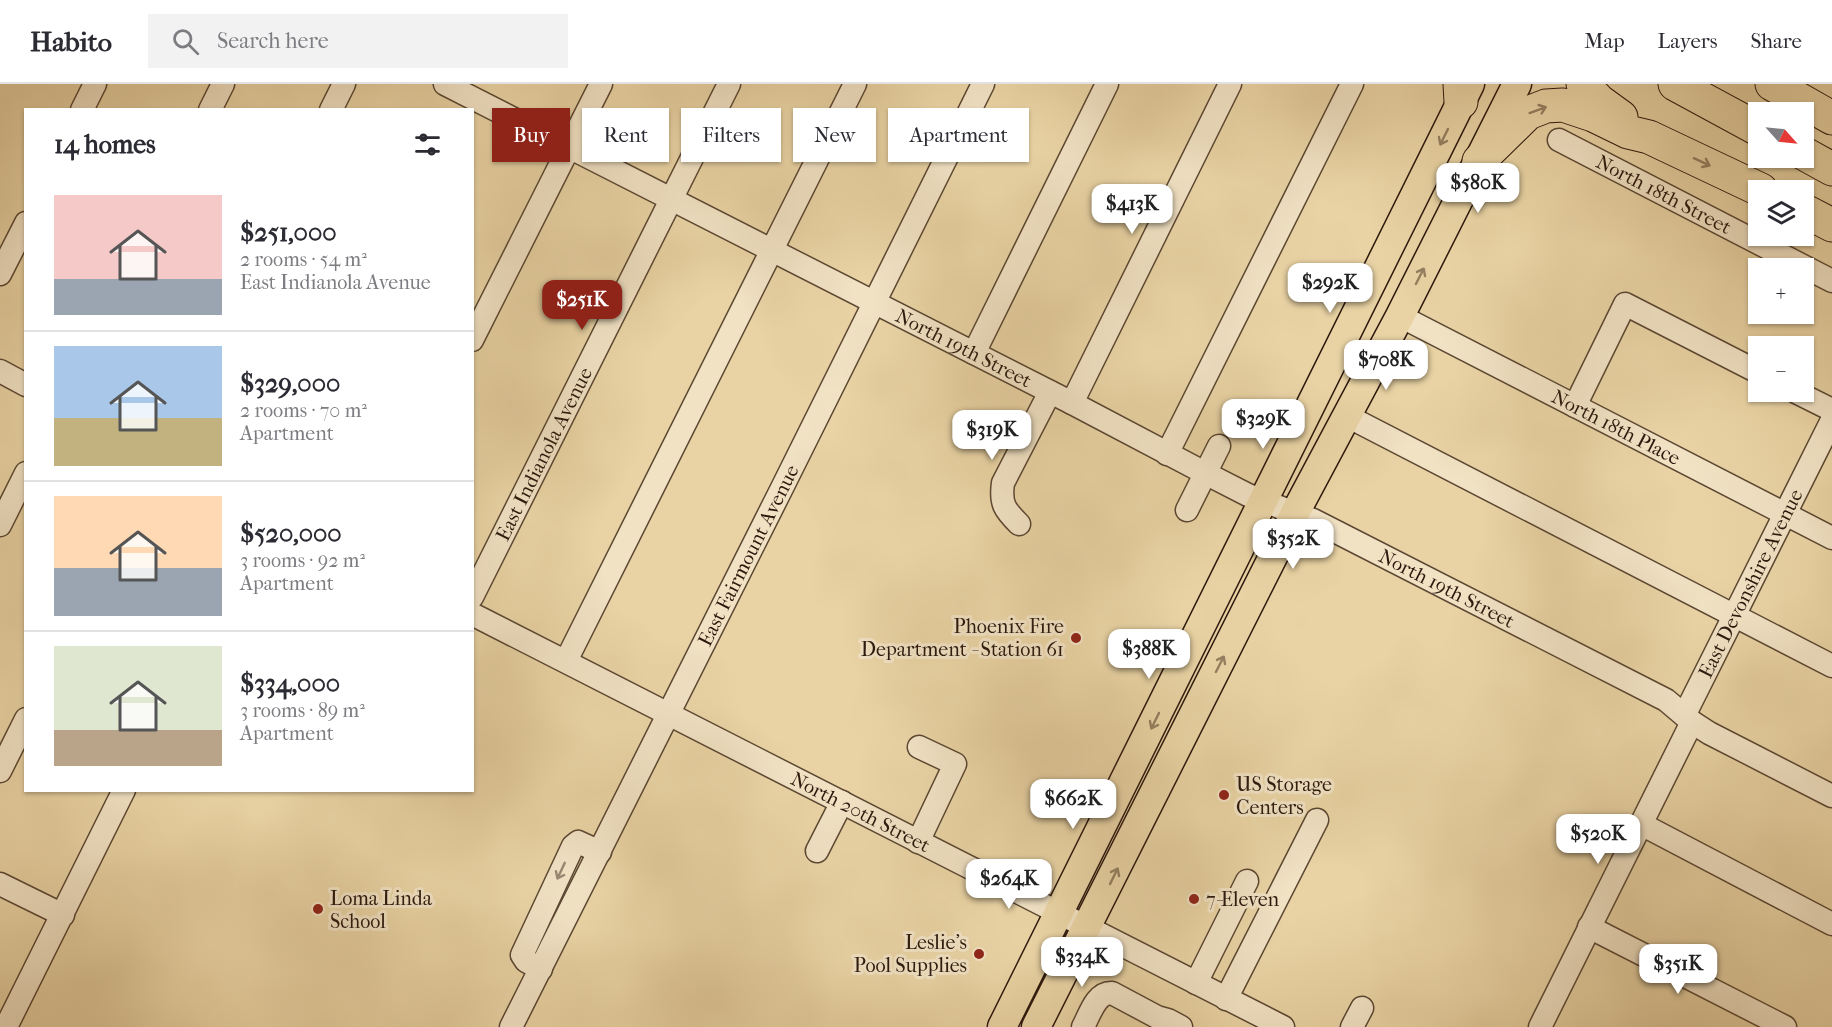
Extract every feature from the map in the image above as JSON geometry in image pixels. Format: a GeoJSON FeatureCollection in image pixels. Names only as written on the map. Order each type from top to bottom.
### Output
{"type":"FeatureCollection","features":[{"type":"Feature","properties":{"kind":"highway"},"geometry":{"type":"LineString","coordinates":[[1583,84],[1599,101],[1649,137]]}},
{"type":"Feature","properties":{"kind":"highway"},"geometry":{"type":"LineString","coordinates":[[1675,84],[1748,124]]}},
{"type":"Feature","properties":{"kind":"highway"},"geometry":{"type":"LineString","coordinates":[[1772,84],[1832,118]]}},
{"type":"Feature","properties":{"kind":"highway"},"geometry":{"type":"LineString","coordinates":[[1479,161],[1528,113],[1546,106],[1563,105],[1578,109],[1628,132],[1649,137],[1748,184]]}},
{"type":"Feature","properties":{"kind":"highway"},"geometry":{"type":"LineString","coordinates":[[1814,159],[1832,169]]}},
{"type":"Feature","properties":{"kind":"highway"},"geometry":{"type":"LineString","coordinates":[[1814,216],[1832,225]]}},
{"type":"Feature","properties":{"kind":"main road"},"geometry":{"type":"LineString","coordinates":[[1036,1027],[1295,513],[1400,316],[1516,84]]}},
{"type":"Feature","properties":{"kind":"main road"},"geometry":{"type":"LineString","coordinates":[[1002,1027],[1264,501],[1463,90]]}},
{"type":"Feature","properties":{"kind":"street"},"geometry":{"type":"LineString","coordinates":[[83,108],[95,84]]}},
{"type":"Feature","properties":{"kind":"street"},"geometry":{"type":"LineString","coordinates":[[211,108],[223,84]]}},
{"type":"Feature","properties":{"kind":"street"},"geometry":{"type":"LineString","coordinates":[[332,108],[344,84]]}},
{"type":"Feature","properties":{"kind":"street","name":"North 19th Street"},"geometry":{"type":"LineString","coordinates":[[445,84],[492,108]]}},
{"type":"Feature","properties":{"kind":"street"},"geometry":{"type":"LineString","coordinates":[[570,145],[601,84]]}},
{"type":"Feature","properties":{"kind":"street","name":"East Indianola Avenue"},"geometry":{"type":"LineString","coordinates":[[474,593],[729,84]]}},
{"type":"Feature","properties":{"kind":"street"},"geometry":{"type":"LineString","coordinates":[[566,661],[855,84]]}},
{"type":"Feature","properties":{"kind":"street","name":"East Fairmount Avenue"},"geometry":{"type":"LineString","coordinates":[[511,1027],[983,84]]}},
{"type":"Feature","properties":{"kind":"street"},"geometry":{"type":"LineString","coordinates":[[974,353],[1107,84]]}},
{"type":"Feature","properties":{"kind":"street"},"geometry":{"type":"LineString","coordinates":[[1072,403],[1230,84]]}},
{"type":"Feature","properties":{"kind":"street"},"geometry":{"type":"LineString","coordinates":[[1167,454],[1352,84]]}},
{"type":"Feature","properties":{"kind":"street","name":"North 18th Street"},"geometry":{"type":"LineString","coordinates":[[1559,140],[1832,281]]}},
{"type":"Feature","properties":{"kind":"street","name":"North 19th Street"},"geometry":{"type":"LineString","coordinates":[[570,148],[1248,495],[1324,526],[1666,700],[1709,733],[1832,796]]}},
{"type":"Feature","properties":{"kind":"street"},"geometry":{"type":"LineString","coordinates":[[474,335],[561,162]]}},
{"type":"Feature","properties":{"kind":"street"},"geometry":{"type":"LineString","coordinates":[[0,274],[24,227]]}},
{"type":"Feature","properties":{"kind":"street"},"geometry":{"type":"LineString","coordinates":[[1575,406],[1625,304],[1748,367]]}},
{"type":"Feature","properties":{"kind":"street","name":"North 18th Place"},"geometry":{"type":"LineString","coordinates":[[1400,316],[1832,538]]}},
{"type":"Feature","properties":{"kind":"street"},"geometry":{"type":"LineString","coordinates":[[0,371],[24,383]]}},
{"type":"Feature","properties":{"kind":"street"},"geometry":{"type":"LineString","coordinates":[[1019,524],[1003,504],[1003,483],[1050,393]]}},
{"type":"Feature","properties":{"kind":"street"},"geometry":{"type":"LineString","coordinates":[[1814,401],[1832,410]]}},
{"type":"Feature","properties":{"kind":"street"},"geometry":{"type":"LineString","coordinates":[[1347,416],[1832,666]]}},
{"type":"Feature","properties":{"kind":"street","name":"East Devonshire Avenue"},"geometry":{"type":"LineString","coordinates":[[1540,1027],[1641,824],[1734,616],[1832,420]]}},
{"type":"Feature","properties":{"kind":"street"},"geometry":{"type":"LineString","coordinates":[[1187,510],[1219,446]]}},
{"type":"Feature","properties":{"kind":"street"},"geometry":{"type":"LineString","coordinates":[[0,525],[24,477]]}},
{"type":"Feature","properties":{"kind":"street","name":"North 20th Street"},"geometry":{"type":"LineString","coordinates":[[474,615],[1196,983],[1226,999],[1242,1018],[1283,1027]]}},
{"type":"Feature","properties":{"kind":"street"},"geometry":{"type":"LineString","coordinates":[[0,771],[24,723]]}},
{"type":"Feature","properties":{"kind":"street"},"geometry":{"type":"LineString","coordinates":[[918,842],[955,764],[920,747]]}},
{"type":"Feature","properties":{"kind":"street"},"geometry":{"type":"LineString","coordinates":[[6,1027],[123,792]]}},
{"type":"Feature","properties":{"kind":"street"},"geometry":{"type":"LineString","coordinates":[[817,851],[842,802]]}},
{"type":"Feature","properties":{"kind":"street"},"geometry":{"type":"LineString","coordinates":[[1226,999],[1317,820]]}},
{"type":"Feature","properties":{"kind":"street"},"geometry":{"type":"LineString","coordinates":[[1641,824],[1832,924]]}},
{"type":"Feature","properties":{"kind":"street"},"geometry":{"type":"LineString","coordinates":[[1196,983],[1247,881]]}},
{"type":"Feature","properties":{"kind":"street"},"geometry":{"type":"LineString","coordinates":[[0,884],[63,915]]}},
{"type":"Feature","properties":{"kind":"street"},"geometry":{"type":"LineString","coordinates":[[1589,927],[1785,1027]]}},
{"type":"Feature","properties":{"kind":"street"},"geometry":{"type":"LineString","coordinates":[[1083,1027],[1099,997],[1105,992],[1112,993],[1152,1015],[1181,1027]]}},
{"type":"Feature","properties":{"kind":"place","name":"Phoenix Fire Department - Station 61"},"geometry":{"type":"Point","coordinates":[1076,638]}},
{"type":"Feature","properties":{"kind":"place","name":"US Storage Centers"},"geometry":{"type":"Point","coordinates":[1224,795]}},
{"type":"Feature","properties":{"kind":"place","name":"7-Eleven"},"geometry":{"type":"Point","coordinates":[1194,899]}},
{"type":"Feature","properties":{"kind":"place","name":"Loma Linda School"},"geometry":{"type":"Point","coordinates":[318,909]}},
{"type":"Feature","properties":{"kind":"place","name":"Leslie's Pool Supplies"},"geometry":{"type":"Point","coordinates":[979,954]}}]}
